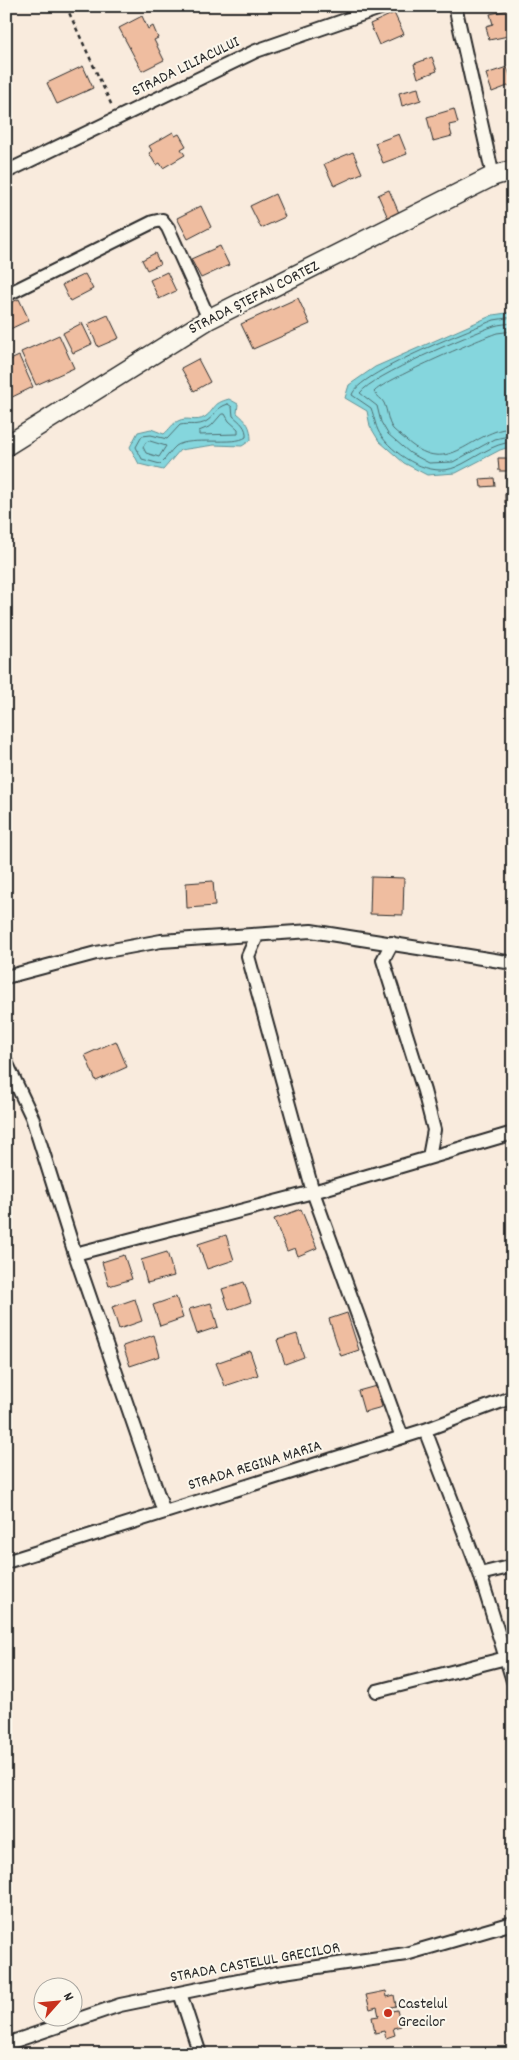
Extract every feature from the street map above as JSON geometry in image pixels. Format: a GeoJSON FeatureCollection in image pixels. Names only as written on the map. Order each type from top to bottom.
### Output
{"type":"FeatureCollection","features":[{"type":"Feature","properties":{"kind":"street","name":"STRADA LILIACULUI"},"geometry":{"type":"LineString","coordinates":[[6,172],[256,50],[386,6]]}},
{"type":"Feature","properties":{"kind":"street"},"geometry":{"type":"LineString","coordinates":[[454,6],[493,176]]}},
{"type":"Feature","properties":{"kind":"street","name":"STRADA ȘTEFAN CORTEZ"},"geometry":{"type":"LineString","coordinates":[[6,446],[209,319],[493,176],[513,170]]}},
{"type":"Feature","properties":{"kind":"street"},"geometry":{"type":"LineString","coordinates":[[6,295],[153,222],[162,220],[168,228],[209,319]]}},
{"type":"Feature","properties":{"kind":"street"},"geometry":{"type":"LineString","coordinates":[[6,976],[96,953],[161,942],[311,931],[513,963]]}},
{"type":"Feature","properties":{"kind":"street"},"geometry":{"type":"LineString","coordinates":[[257,936],[248,956],[313,1192],[402,1437]]}},
{"type":"Feature","properties":{"kind":"street"},"geometry":{"type":"LineString","coordinates":[[392,943],[383,960],[424,1091],[434,1130],[429,1157]]}},
{"type":"Feature","properties":{"kind":"street"},"geometry":{"type":"LineString","coordinates":[[6,1062],[32,1118],[75,1254],[164,1512]]}},
{"type":"Feature","properties":{"kind":"street"},"geometry":{"type":"LineString","coordinates":[[75,1254],[313,1192],[513,1133]]}},
{"type":"Feature","properties":{"kind":"street","name":"STRADA REGINA MARIA"},"geometry":{"type":"LineString","coordinates":[[6,1562],[425,1430],[513,1397]]}},
{"type":"Feature","properties":{"kind":"street"},"geometry":{"type":"LineString","coordinates":[[425,1430],[480,1574],[513,1681]]}},
{"type":"Feature","properties":{"kind":"street"},"geometry":{"type":"LineString","coordinates":[[480,1574],[513,1566]]}},
{"type":"Feature","properties":{"kind":"street"},"geometry":{"type":"LineString","coordinates":[[377,1691],[506,1658]]}},
{"type":"Feature","properties":{"kind":"street","name":"STRADA CASTELUL GRECILOR"},"geometry":{"type":"LineString","coordinates":[[6,2044],[120,2005],[277,1973],[406,1954],[513,1923]]}},
{"type":"Feature","properties":{"kind":"street"},"geometry":{"type":"LineString","coordinates":[[180,1993],[200,2054]]}},
{"type":"Feature","properties":{"kind":"path"},"geometry":{"type":"LineString","coordinates":[[66,6],[118,119]]}},
{"type":"Feature","properties":{"kind":"water"},"geometry":{"type":"Polygon","coordinates":[[[513,312],[513,446],[500,450],[456,473],[427,475],[404,463],[379,441],[370,426],[367,411],[345,398],[349,385],[375,367],[493,315],[513,312]]]}},
{"type":"Feature","properties":{"kind":"water"},"geometry":{"type":"Polygon","coordinates":[[[229,399],[238,404],[237,413],[248,425],[251,440],[242,446],[214,445],[180,450],[163,470],[139,464],[130,447],[138,432],[151,429],[164,434],[176,422],[185,419],[202,419],[217,405],[229,399]]]}},
{"type":"Feature","properties":{"kind":"building"},"geometry":{"type":"Polygon","coordinates":[[[512,9],[513,35],[489,40],[486,26],[493,24],[490,14],[512,9]]]}},
{"type":"Feature","properties":{"kind":"building"},"geometry":{"type":"Polygon","coordinates":[[[394,13],[404,34],[379,45],[370,24],[394,13]]]}},
{"type":"Feature","properties":{"kind":"building"},"geometry":{"type":"Polygon","coordinates":[[[142,16],[148,29],[153,26],[158,38],[154,40],[164,60],[142,71],[119,28],[142,16]]]}},
{"type":"Feature","properties":{"kind":"building"},"geometry":{"type":"Polygon","coordinates":[[[432,57],[437,71],[418,78],[414,64],[432,57]]]}},
{"type":"Feature","properties":{"kind":"building"},"geometry":{"type":"Polygon","coordinates":[[[83,66],[93,88],[57,104],[47,83],[83,66]]]}},
{"type":"Feature","properties":{"kind":"building"},"geometry":{"type":"Polygon","coordinates":[[[507,67],[513,84],[492,92],[486,74],[507,67]]]}},
{"type":"Feature","properties":{"kind":"building"},"geometry":{"type":"Polygon","coordinates":[[[418,88],[421,100],[402,106],[399,93],[418,88]]]}},
{"type":"Feature","properties":{"kind":"building"},"geometry":{"type":"Polygon","coordinates":[[[454,109],[458,123],[449,125],[452,136],[433,141],[427,117],[454,109]]]}},
{"type":"Feature","properties":{"kind":"building"},"geometry":{"type":"Polygon","coordinates":[[[173,132],[175,136],[179,134],[186,146],[181,149],[185,155],[163,168],[160,163],[156,165],[149,153],[152,151],[149,146],[173,132]]]}},
{"type":"Feature","properties":{"kind":"building"},"geometry":{"type":"Polygon","coordinates":[[[399,134],[407,154],[383,163],[375,143],[399,134]]]}},
{"type":"Feature","properties":{"kind":"building"},"geometry":{"type":"Polygon","coordinates":[[[353,152],[362,173],[334,186],[324,164],[353,152]]]}},
{"type":"Feature","properties":{"kind":"building"},"geometry":{"type":"Polygon","coordinates":[[[389,190],[399,213],[388,218],[378,195],[389,190]]]}},
{"type":"Feature","properties":{"kind":"building"},"geometry":{"type":"Polygon","coordinates":[[[275,194],[285,217],[261,228],[250,206],[275,194]]]}},
{"type":"Feature","properties":{"kind":"building"},"geometry":{"type":"Polygon","coordinates":[[[201,206],[211,227],[188,239],[177,218],[201,206]]]}},
{"type":"Feature","properties":{"kind":"building"},"geometry":{"type":"Polygon","coordinates":[[[220,246],[229,265],[201,278],[191,259],[220,246]]]}},
{"type":"Feature","properties":{"kind":"building"},"geometry":{"type":"Polygon","coordinates":[[[155,253],[160,264],[147,270],[142,260],[155,253]]]}},
{"type":"Feature","properties":{"kind":"building"},"geometry":{"type":"Polygon","coordinates":[[[167,272],[176,291],[159,299],[150,280],[167,272]]]}},
{"type":"Feature","properties":{"kind":"building"},"geometry":{"type":"Polygon","coordinates":[[[85,274],[93,289],[70,301],[62,285],[85,274]]]}},
{"type":"Feature","properties":{"kind":"building"},"geometry":{"type":"Polygon","coordinates":[[[298,298],[310,324],[253,349],[241,324],[298,298]]]}},
{"type":"Feature","properties":{"kind":"building"},"geometry":{"type":"Polygon","coordinates":[[[19,299],[29,320],[6,331],[6,305],[19,299]]]}},
{"type":"Feature","properties":{"kind":"building"},"geometry":{"type":"Polygon","coordinates":[[[108,315],[119,338],[98,347],[88,324],[108,315]]]}},
{"type":"Feature","properties":{"kind":"building"},"geometry":{"type":"Polygon","coordinates":[[[82,323],[92,344],[73,353],[63,333],[82,323]]]}},
{"type":"Feature","properties":{"kind":"building"},"geometry":{"type":"Polygon","coordinates":[[[59,335],[74,368],[36,385],[21,352],[59,335]]]}},
{"type":"Feature","properties":{"kind":"building"},"geometry":{"type":"Polygon","coordinates":[[[19,356],[33,387],[6,400],[6,362],[19,356]]]}},
{"type":"Feature","properties":{"kind":"building"},"geometry":{"type":"Polygon","coordinates":[[[198,359],[210,382],[194,391],[181,368],[198,359]]]}},
{"type":"Feature","properties":{"kind":"building"},"geometry":{"type":"Polygon","coordinates":[[[498,458],[507,458],[507,471],[499,471],[498,458]]]}},
{"type":"Feature","properties":{"kind":"building"},"geometry":{"type":"Polygon","coordinates":[[[506,475],[513,475],[513,492],[507,492],[506,475]]]}},
{"type":"Feature","properties":{"kind":"building"},"geometry":{"type":"Polygon","coordinates":[[[494,478],[495,486],[481,487],[480,479],[494,478]]]}},
{"type":"Feature","properties":{"kind":"building"},"geometry":{"type":"Polygon","coordinates":[[[505,494],[513,494],[513,502],[505,503],[505,494]]]}},
{"type":"Feature","properties":{"kind":"building"},"geometry":{"type":"Polygon","coordinates":[[[371,877],[404,878],[403,915],[370,914],[371,877]]]}},
{"type":"Feature","properties":{"kind":"building"},"geometry":{"type":"Polygon","coordinates":[[[213,881],[215,906],[187,908],[186,883],[213,881]]]}},
{"type":"Feature","properties":{"kind":"building"},"geometry":{"type":"Polygon","coordinates":[[[116,1041],[127,1067],[96,1081],[85,1055],[116,1041]]]}},
{"type":"Feature","properties":{"kind":"building"},"geometry":{"type":"Polygon","coordinates":[[[301,1209],[317,1248],[298,1256],[295,1248],[287,1251],[274,1219],[301,1209]]]}},
{"type":"Feature","properties":{"kind":"building"},"geometry":{"type":"Polygon","coordinates":[[[226,1235],[234,1260],[207,1269],[198,1244],[226,1235]]]}},
{"type":"Feature","properties":{"kind":"building"},"geometry":{"type":"Polygon","coordinates":[[[167,1252],[174,1276],[147,1283],[141,1260],[167,1252]]]}},
{"type":"Feature","properties":{"kind":"building"},"geometry":{"type":"Polygon","coordinates":[[[124,1255],[132,1279],[109,1286],[102,1262],[124,1255]]]}},
{"type":"Feature","properties":{"kind":"building"},"geometry":{"type":"Polygon","coordinates":[[[244,1282],[251,1302],[229,1310],[222,1289],[244,1282]]]}},
{"type":"Feature","properties":{"kind":"building"},"geometry":{"type":"Polygon","coordinates":[[[176,1297],[183,1318],[160,1326],[153,1305],[176,1297]]]}},
{"type":"Feature","properties":{"kind":"building"},"geometry":{"type":"Polygon","coordinates":[[[135,1299],[142,1321],[119,1329],[112,1307],[135,1299]]]}},
{"type":"Feature","properties":{"kind":"building"},"geometry":{"type":"Polygon","coordinates":[[[211,1303],[218,1327],[197,1334],[189,1309],[211,1303]]]}},
{"type":"Feature","properties":{"kind":"building"},"geometry":{"type":"Polygon","coordinates":[[[347,1313],[359,1350],[341,1356],[329,1319],[347,1313]]]}},
{"type":"Feature","properties":{"kind":"building"},"geometry":{"type":"Polygon","coordinates":[[[297,1334],[304,1357],[285,1364],[277,1340],[297,1334]]]}},
{"type":"Feature","properties":{"kind":"building"},"geometry":{"type":"Polygon","coordinates":[[[154,1335],[160,1356],[130,1366],[123,1346],[154,1335]]]}},
{"type":"Feature","properties":{"kind":"building"},"geometry":{"type":"Polygon","coordinates":[[[250,1351],[258,1375],[225,1386],[216,1363],[250,1351]]]}},
{"type":"Feature","properties":{"kind":"building"},"geometry":{"type":"Polygon","coordinates":[[[376,1386],[382,1407],[364,1412],[358,1391],[376,1386]]]}},
{"type":"Feature","properties":{"kind":"building","name":"Castelul Grecilor"},"geometry":{"type":"Polygon","coordinates":[[[386,1991],[387,1997],[394,1995],[396,2006],[391,2007],[392,2011],[397,2010],[401,2026],[393,2028],[395,2035],[386,2038],[384,2031],[375,2033],[372,2017],[379,2016],[377,2007],[370,2009],[366,1995],[386,1991]]]}},
{"type":"Feature","properties":{"kind":"place","name":"Castelul Grecilor"},"geometry":{"type":"Point","coordinates":[388,2013]}}]}
